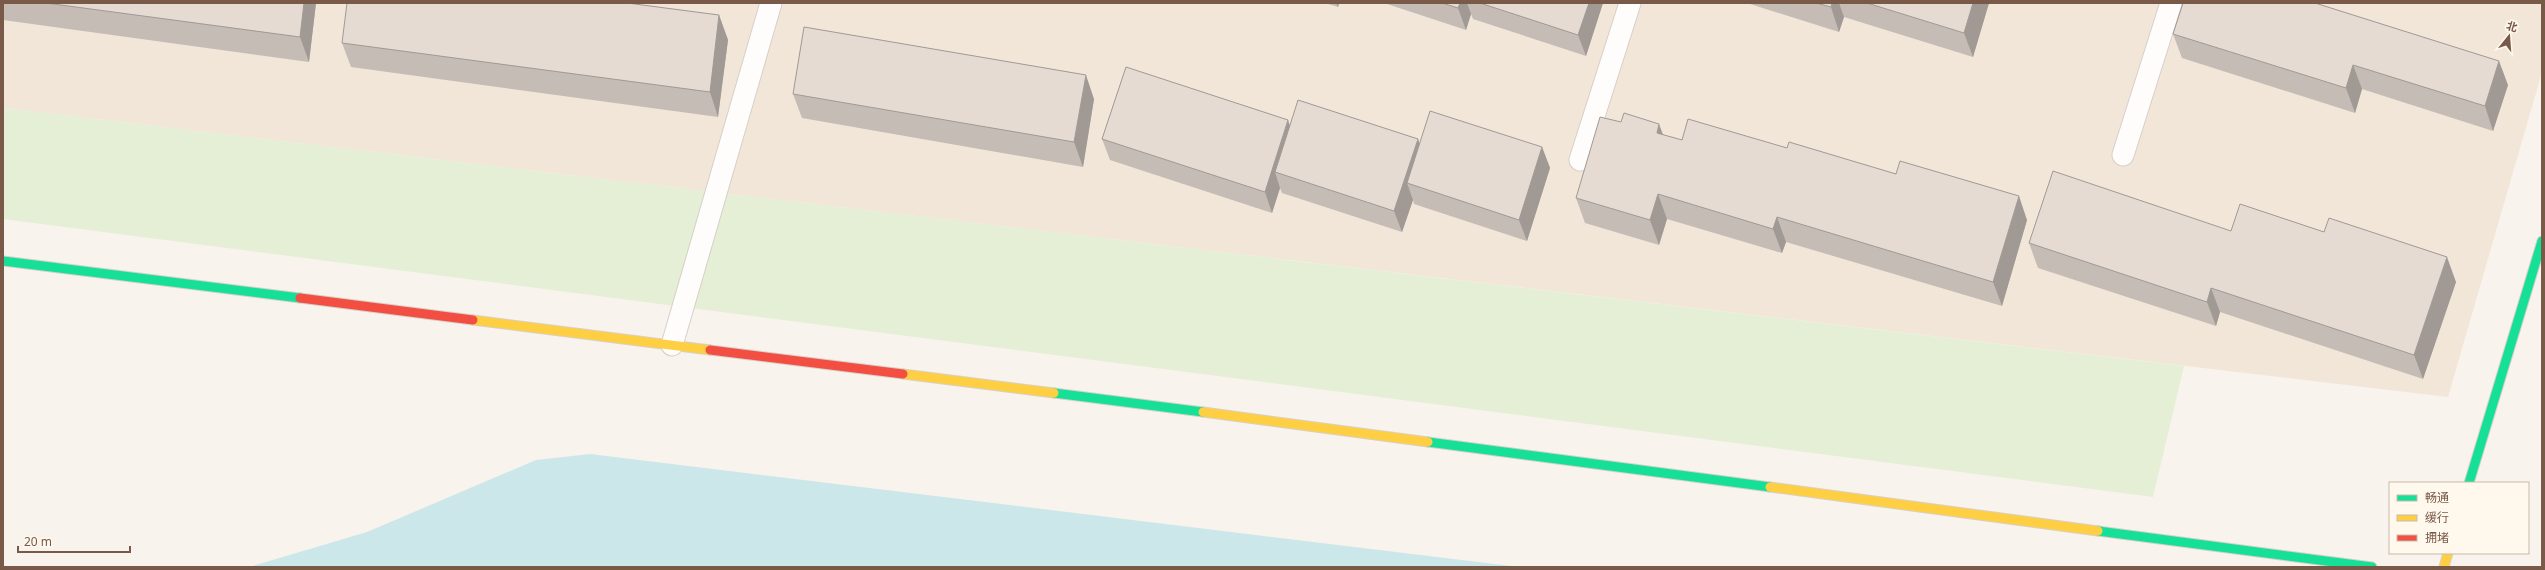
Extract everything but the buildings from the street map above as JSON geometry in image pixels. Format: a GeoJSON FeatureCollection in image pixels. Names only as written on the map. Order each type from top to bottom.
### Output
{"type":"FeatureCollection","features":[{"type":"Feature","properties":{"kind":"street"},"geometry":{"type":"LineString","coordinates":[[2469,482],[2542,242]]}},
{"type":"Feature","properties":{"kind":"street"},"geometry":{"type":"LineString","coordinates":[[3,261],[1165,407],[2372,567]]}},
{"type":"Feature","properties":{"kind":"street"},"geometry":{"type":"LineString","coordinates":[[2444,567],[2448,554]]}},
{"type":"Feature","properties":{"kind":"lane"},"geometry":{"type":"LineString","coordinates":[[672,344],[771,3]]}},
{"type":"Feature","properties":{"kind":"lane"},"geometry":{"type":"LineString","coordinates":[[1580,160],[1630,3]]}},
{"type":"Feature","properties":{"kind":"lane"},"geometry":{"type":"LineString","coordinates":[[2123,155],[2171,3]]}},
{"type":"Feature","properties":{"kind":"shaded area"},"geometry":{"type":"Polygon","coordinates":[[[3,3],[2542,3],[2542,72],[2448,397],[3,108],[3,3]]]}},
{"type":"Feature","properties":{"kind":"green space"},"geometry":{"type":"Polygon","coordinates":[[[3,108],[2184,366],[2153,497],[3,219],[3,108]]]}},
{"type":"Feature","properties":{"kind":"water"},"geometry":{"type":"Polygon","coordinates":[[[590,454],[1521,567],[249,567],[367,532],[536,460],[590,454]]]}},
{"type":"Feature","properties":{"kind":"traffic: fast"},"geometry":{"type":"LineString","coordinates":[[2469,482],[2542,241]]}},
{"type":"Feature","properties":{"kind":"traffic: fast"},"geometry":{"type":"LineString","coordinates":[[3,261],[300,298]]}},
{"type":"Feature","properties":{"kind":"traffic: fast"},"geometry":{"type":"LineString","coordinates":[[1054,393],[1203,412]]}},
{"type":"Feature","properties":{"kind":"traffic: fast"},"geometry":{"type":"LineString","coordinates":[[1428,442],[1770,487]]}},
{"type":"Feature","properties":{"kind":"traffic: fast"},"geometry":{"type":"LineString","coordinates":[[2098,531],[2372,567]]}},
{"type":"Feature","properties":{"kind":"traffic: slow"},"geometry":{"type":"LineString","coordinates":[[473,320],[710,350]]}},
{"type":"Feature","properties":{"kind":"traffic: slow"},"geometry":{"type":"LineString","coordinates":[[903,374],[1054,393]]}},
{"type":"Feature","properties":{"kind":"traffic: slow"},"geometry":{"type":"LineString","coordinates":[[1203,412],[1428,442]]}},
{"type":"Feature","properties":{"kind":"traffic: slow"},"geometry":{"type":"LineString","coordinates":[[1770,487],[2098,531]]}},
{"type":"Feature","properties":{"kind":"traffic: slow"},"geometry":{"type":"LineString","coordinates":[[2444,567],[2448,554]]}},
{"type":"Feature","properties":{"kind":"traffic: jam"},"geometry":{"type":"LineString","coordinates":[[300,298],[473,320]]}},
{"type":"Feature","properties":{"kind":"traffic: jam"},"geometry":{"type":"LineString","coordinates":[[710,350],[903,374]]}}]}
